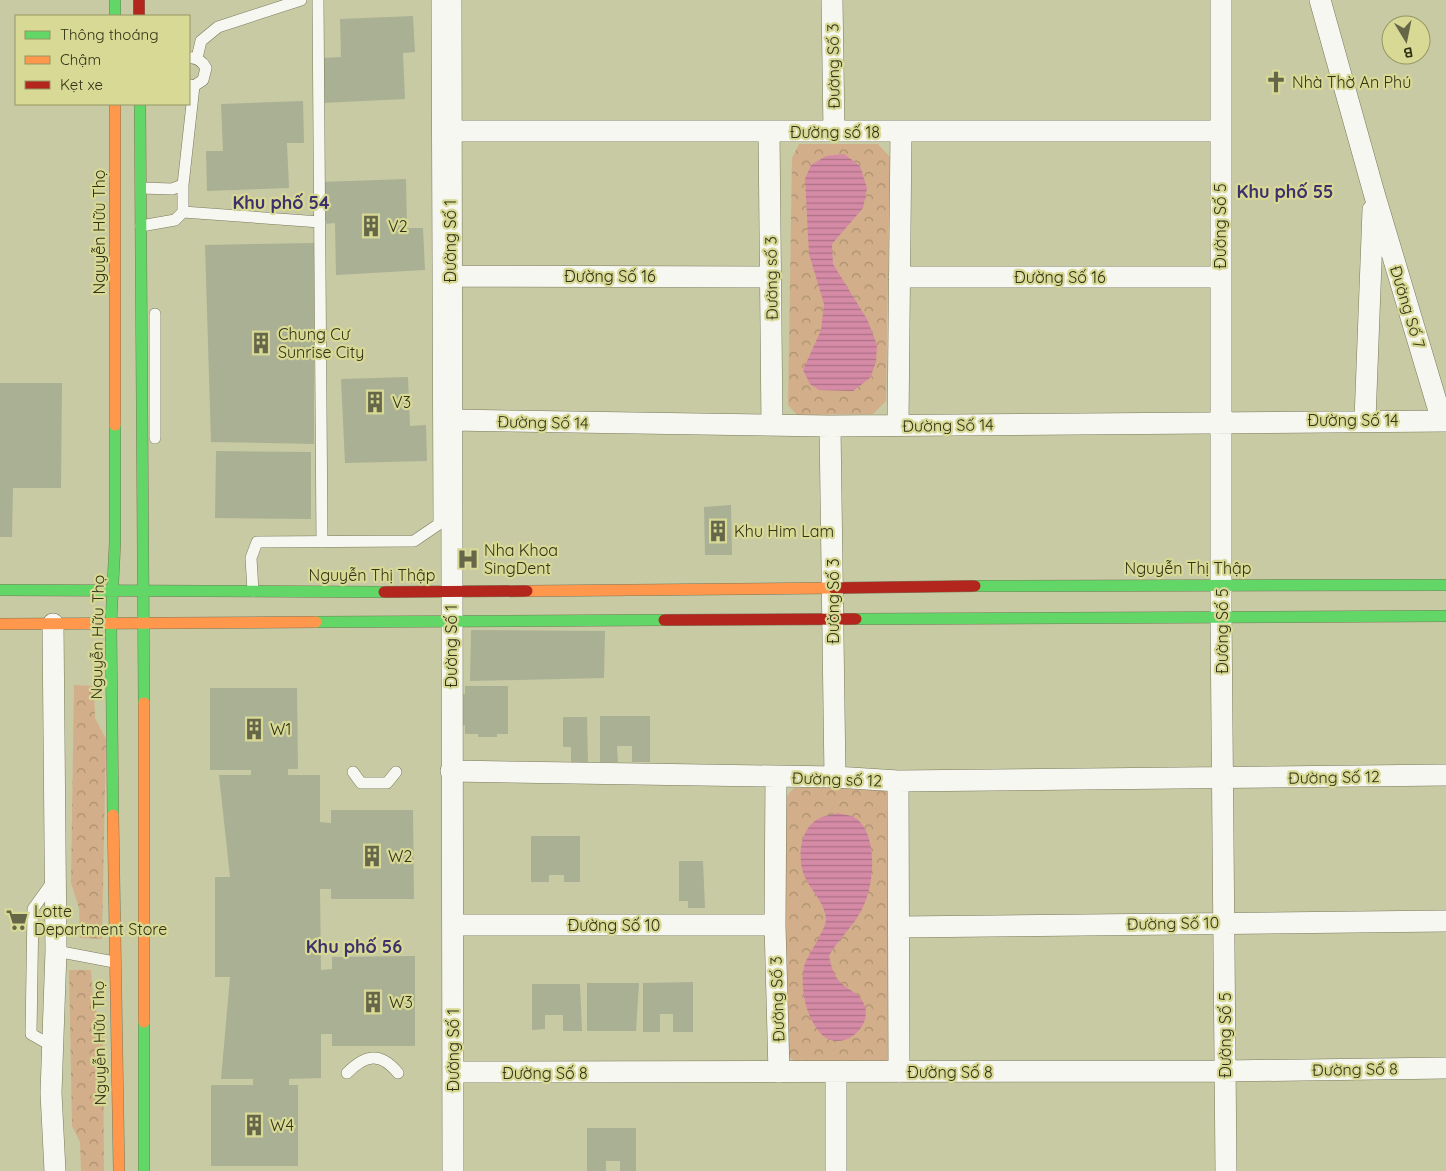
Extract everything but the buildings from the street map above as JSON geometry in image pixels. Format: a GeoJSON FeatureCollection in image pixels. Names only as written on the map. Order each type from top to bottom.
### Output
{"type":"FeatureCollection","features":[{"type":"Feature","properties":{"kind":"main road"},"geometry":{"type":"LineString","coordinates":[[115,0],[115,15]]}},
{"type":"Feature","properties":{"kind":"main road"},"geometry":{"type":"LineString","coordinates":[[139,0],[139,15]]}},
{"type":"Feature","properties":{"kind":"main road","name":"Nguyễn Hữu Thọ"},"geometry":{"type":"LineString","coordinates":[[115,105],[115,542],[111,623],[118,1171]]}},
{"type":"Feature","properties":{"kind":"main road"},"geometry":{"type":"LineString","coordinates":[[140,105],[141,175],[146,188],[141,226],[144,591],[144,1171]]}},
{"type":"Feature","properties":{"kind":"main road","name":"Nguyễn Thị Thập"},"geometry":{"type":"LineString","coordinates":[[0,590],[66,594],[113,590],[144,591],[178,599],[253,591],[451,592],[1222,584],[1446,586]]}},
{"type":"Feature","properties":{"kind":"main road"},"geometry":{"type":"LineString","coordinates":[[178,599],[178,623]]}},
{"type":"Feature","properties":{"kind":"main road"},"geometry":{"type":"LineString","coordinates":[[0,624],[62,621],[178,623],[1446,616]]}},
{"type":"Feature","properties":{"kind":"street","name":"Đường Số 3"},"geometry":{"type":"LineString","coordinates":[[832,0],[834,131]]}},
{"type":"Feature","properties":{"kind":"street","name":"Đường Số 5"},"geometry":{"type":"LineString","coordinates":[[1221,0],[1221,616],[1226,1171]]}},
{"type":"Feature","properties":{"kind":"street","name":"Đường Số 7"},"geometry":{"type":"LineString","coordinates":[[1320,0],[1374,192],[1444,421]]}},
{"type":"Feature","properties":{"kind":"street","name":"Đường Số 1"},"geometry":{"type":"LineString","coordinates":[[444,3],[450,131],[450,622],[454,924],[453,1171]]}},
{"type":"Feature","properties":{"kind":"street","name":"Đường số 18"},"geometry":{"type":"LineString","coordinates":[[450,131],[1220,131]]}},
{"type":"Feature","properties":{"kind":"street","name":"Đường số 3"},"geometry":{"type":"LineString","coordinates":[[769,131],[772,425]]}},
{"type":"Feature","properties":{"kind":"street"},"geometry":{"type":"LineString","coordinates":[[898,426],[901,132]]}},
{"type":"Feature","properties":{"kind":"street","name":"Đường Số 7"},"geometry":{"type":"LineString","coordinates":[[1365,420],[1374,192]]}},
{"type":"Feature","properties":{"kind":"street","name":"Đường Số 16"},"geometry":{"type":"LineString","coordinates":[[450,276],[770,276]]}},
{"type":"Feature","properties":{"kind":"street","name":"Đường Số 16"},"geometry":{"type":"LineString","coordinates":[[899,277],[1220,277]]}},
{"type":"Feature","properties":{"kind":"street","name":"Đường Số 14"},"geometry":{"type":"LineString","coordinates":[[450,420],[830,426],[1365,420],[1444,421]]}},
{"type":"Feature","properties":{"kind":"street","name":"Đường Số 3"},"geometry":{"type":"LineString","coordinates":[[830,426],[834,587],[835,777]]}},
{"type":"Feature","properties":{"kind":"street"},"geometry":{"type":"LineString","coordinates":[[56,1171],[51,1093],[56,951],[55,878],[62,621]]}},
{"type":"Feature","properties":{"kind":"street","name":"Đường số 12"},"geometry":{"type":"LineString","coordinates":[[451,772],[835,777],[898,781],[1223,778]]}},
{"type":"Feature","properties":{"kind":"street","name":"Đường Số 12"},"geometry":{"type":"LineString","coordinates":[[1223,778],[1446,775]]}},
{"type":"Feature","properties":{"kind":"street","name":"Đường Số 3"},"geometry":{"type":"LineString","coordinates":[[776,776],[775,925],[779,1072]]}},
{"type":"Feature","properties":{"kind":"street"},"geometry":{"type":"LineString","coordinates":[[898,781],[899,1072]]}},
{"type":"Feature","properties":{"kind":"street","name":"Đường Số 10"},"geometry":{"type":"LineString","coordinates":[[899,927],[1446,921]]}},
{"type":"Feature","properties":{"kind":"street","name":"Đường Số 10"},"geometry":{"type":"LineString","coordinates":[[454,924],[775,925]]}},
{"type":"Feature","properties":{"kind":"street","name":"Đường Số 8"},"geometry":{"type":"LineString","coordinates":[[453,1072],[1225,1071],[1446,1068]]}},
{"type":"Feature","properties":{"kind":"street"},"geometry":{"type":"LineString","coordinates":[[836,1072],[836,1171]]}},
{"type":"Feature","properties":{"kind":"street"},"geometry":{"type":"LineString","coordinates":[[145,1119],[155,1171]]}},
{"type":"Feature","properties":{"kind":"lane"},"geometry":{"type":"LineString","coordinates":[[190,98],[191,85],[203,80],[206,75],[206,68],[203,62],[193,58],[202,41],[218,27],[302,0]]}},
{"type":"Feature","properties":{"kind":"lane"},"geometry":{"type":"LineString","coordinates":[[318,0],[322,542]]}},
{"type":"Feature","properties":{"kind":"lane"},"geometry":{"type":"LineString","coordinates":[[253,591],[252,558],[257,542],[414,541],[439,524],[444,3]]}},
{"type":"Feature","properties":{"kind":"lane"},"geometry":{"type":"LineString","coordinates":[[141,226],[154,220],[175,220],[183,212],[183,185],[189,105]]}},
{"type":"Feature","properties":{"kind":"lane"},"geometry":{"type":"LineString","coordinates":[[154,220],[146,188],[172,189],[183,185]]}},
{"type":"Feature","properties":{"kind":"lane"},"geometry":{"type":"LineString","coordinates":[[183,212],[320,222]]}},
{"type":"Feature","properties":{"kind":"lane"},"geometry":{"type":"LineString","coordinates":[[142,293],[155,297],[156,434],[155,441],[143,456]]}},
{"type":"Feature","properties":{"kind":"lane"},"geometry":{"type":"LineString","coordinates":[[353,772],[361,783],[386,783],[396,772]]}},
{"type":"Feature","properties":{"kind":"lane"},"geometry":{"type":"LineString","coordinates":[[52,1046],[31,1034],[33,909],[55,878]]}},
{"type":"Feature","properties":{"kind":"lane"},"geometry":{"type":"LineString","coordinates":[[56,951],[114,962]]}},
{"type":"Feature","properties":{"kind":"lane"},"geometry":{"type":"LineString","coordinates":[[347,1073],[359,1061],[375,1057],[390,1063],[398,1073]]}},
{"type":"Feature","properties":{"kind":"green space"},"geometry":{"type":"Polygon","coordinates":[[[799,144],[878,144],[890,157],[886,401],[873,414],[797,415],[788,405],[792,158],[799,144]]]}},
{"type":"Feature","properties":{"kind":"green space"},"geometry":{"type":"Polygon","coordinates":[[[74,685],[94,686],[95,718],[106,739],[102,939],[80,938],[79,908],[71,883],[74,685]]]}},
{"type":"Feature","properties":{"kind":"green space"},"geometry":{"type":"Polygon","coordinates":[[[884,787],[893,803],[892,1054],[885,1063],[796,1063],[785,1053],[782,801],[794,788],[884,787]]]}},
{"type":"Feature","properties":{"kind":"green space"},"geometry":{"type":"Polygon","coordinates":[[[69,970],[91,970],[93,1000],[103,1032],[104,1171],[81,1171],[80,1142],[72,1126],[69,970]]]}},
{"type":"Feature","properties":{"kind":"shaded area"},"geometry":{"type":"Polygon","coordinates":[[[844,154],[860,166],[867,188],[863,208],[832,244],[833,264],[867,319],[877,345],[876,362],[870,378],[853,391],[819,390],[810,384],[803,370],[821,330],[824,304],[809,254],[805,179],[811,165],[826,156],[844,154]]]}},
{"type":"Feature","properties":{"kind":"shaded area"},"geometry":{"type":"Polygon","coordinates":[[[838,813],[857,819],[864,828],[872,852],[872,866],[871,881],[863,906],[829,956],[832,969],[837,978],[861,998],[866,1016],[858,1031],[851,1037],[834,1041],[825,1037],[817,1029],[809,1015],[804,999],[804,967],[825,925],[826,919],[823,907],[804,875],[801,851],[804,835],[813,822],[822,817],[838,813]]]}},
{"type":"Feature","properties":{"kind":"traffic: fast"},"geometry":{"type":"LineString","coordinates":[[115,0],[115,15]]}},
{"type":"Feature","properties":{"kind":"traffic: fast"},"geometry":{"type":"LineString","coordinates":[[140,105],[144,703]]}},
{"type":"Feature","properties":{"kind":"traffic: fast"},"geometry":{"type":"LineString","coordinates":[[113,815],[111,623],[115,542],[115,425]]}},
{"type":"Feature","properties":{"kind":"traffic: fast"},"geometry":{"type":"LineString","coordinates":[[975,586],[1446,585]]}},
{"type":"Feature","properties":{"kind":"traffic: fast"},"geometry":{"type":"LineString","coordinates":[[0,590],[384,592]]}},
{"type":"Feature","properties":{"kind":"traffic: fast"},"geometry":{"type":"LineString","coordinates":[[856,619],[1446,616]]}},
{"type":"Feature","properties":{"kind":"traffic: fast"},"geometry":{"type":"LineString","coordinates":[[316,622],[664,620]]}},
{"type":"Feature","properties":{"kind":"traffic: fast"},"geometry":{"type":"LineString","coordinates":[[144,1022],[144,1171]]}},
{"type":"Feature","properties":{"kind":"traffic: slow"},"geometry":{"type":"LineString","coordinates":[[115,105],[115,425]]}},
{"type":"Feature","properties":{"kind":"traffic: slow"},"geometry":{"type":"LineString","coordinates":[[527,591],[834,588]]}},
{"type":"Feature","properties":{"kind":"traffic: slow"},"geometry":{"type":"LineString","coordinates":[[0,624],[316,622]]}},
{"type":"Feature","properties":{"kind":"traffic: slow"},"geometry":{"type":"LineString","coordinates":[[144,703],[144,1022]]}},
{"type":"Feature","properties":{"kind":"traffic: slow"},"geometry":{"type":"LineString","coordinates":[[113,815],[119,1171]]}},
{"type":"Feature","properties":{"kind":"traffic: jam"},"geometry":{"type":"LineString","coordinates":[[139,0],[139,15]]}},
{"type":"Feature","properties":{"kind":"traffic: jam"},"geometry":{"type":"LineString","coordinates":[[834,588],[975,586]]}},
{"type":"Feature","properties":{"kind":"traffic: jam"},"geometry":{"type":"LineString","coordinates":[[384,592],[527,591]]}},
{"type":"Feature","properties":{"kind":"traffic: jam"},"geometry":{"type":"LineString","coordinates":[[664,620],[856,619]]}},
{"type":"Feature","properties":{"kind":"place","name":"Nhà Thờ An Phú"},"geometry":{"type":"Point","coordinates":[1276,82]}},
{"type":"Feature","properties":{"kind":"place","name":"V2"},"geometry":{"type":"Point","coordinates":[371,226]}},
{"type":"Feature","properties":{"kind":"place","name":"Chung Cư Sunrise City"},"geometry":{"type":"Point","coordinates":[261,343]}},
{"type":"Feature","properties":{"kind":"place","name":"V3"},"geometry":{"type":"Point","coordinates":[375,402]}},
{"type":"Feature","properties":{"kind":"place","name":"Khu Him Lam"},"geometry":{"type":"Point","coordinates":[718,531]}},
{"type":"Feature","properties":{"kind":"place","name":"Nha Khoa SingDent"},"geometry":{"type":"Point","coordinates":[468,559]}},
{"type":"Feature","properties":{"kind":"place","name":"W1"},"geometry":{"type":"Point","coordinates":[254,729]}},
{"type":"Feature","properties":{"kind":"place","name":"W2"},"geometry":{"type":"Point","coordinates":[372,856]}},
{"type":"Feature","properties":{"kind":"place","name":"Lotte Department Store"},"geometry":{"type":"Point","coordinates":[17,920]}},
{"type":"Feature","properties":{"kind":"place","name":"W3"},"geometry":{"type":"Point","coordinates":[373,1002]}},
{"type":"Feature","properties":{"kind":"place","name":"W4"},"geometry":{"type":"Point","coordinates":[254,1125]}},
{"type":"Feature","properties":{"kind":"district","name":"Khu phố 55"},"geometry":{"type":"Point","coordinates":[1285,192]}},
{"type":"Feature","properties":{"kind":"district","name":"Khu phố 54"},"geometry":{"type":"Point","coordinates":[281,203]}},
{"type":"Feature","properties":{"kind":"district","name":"Khu phố 56"},"geometry":{"type":"Point","coordinates":[354,947]}}]}
